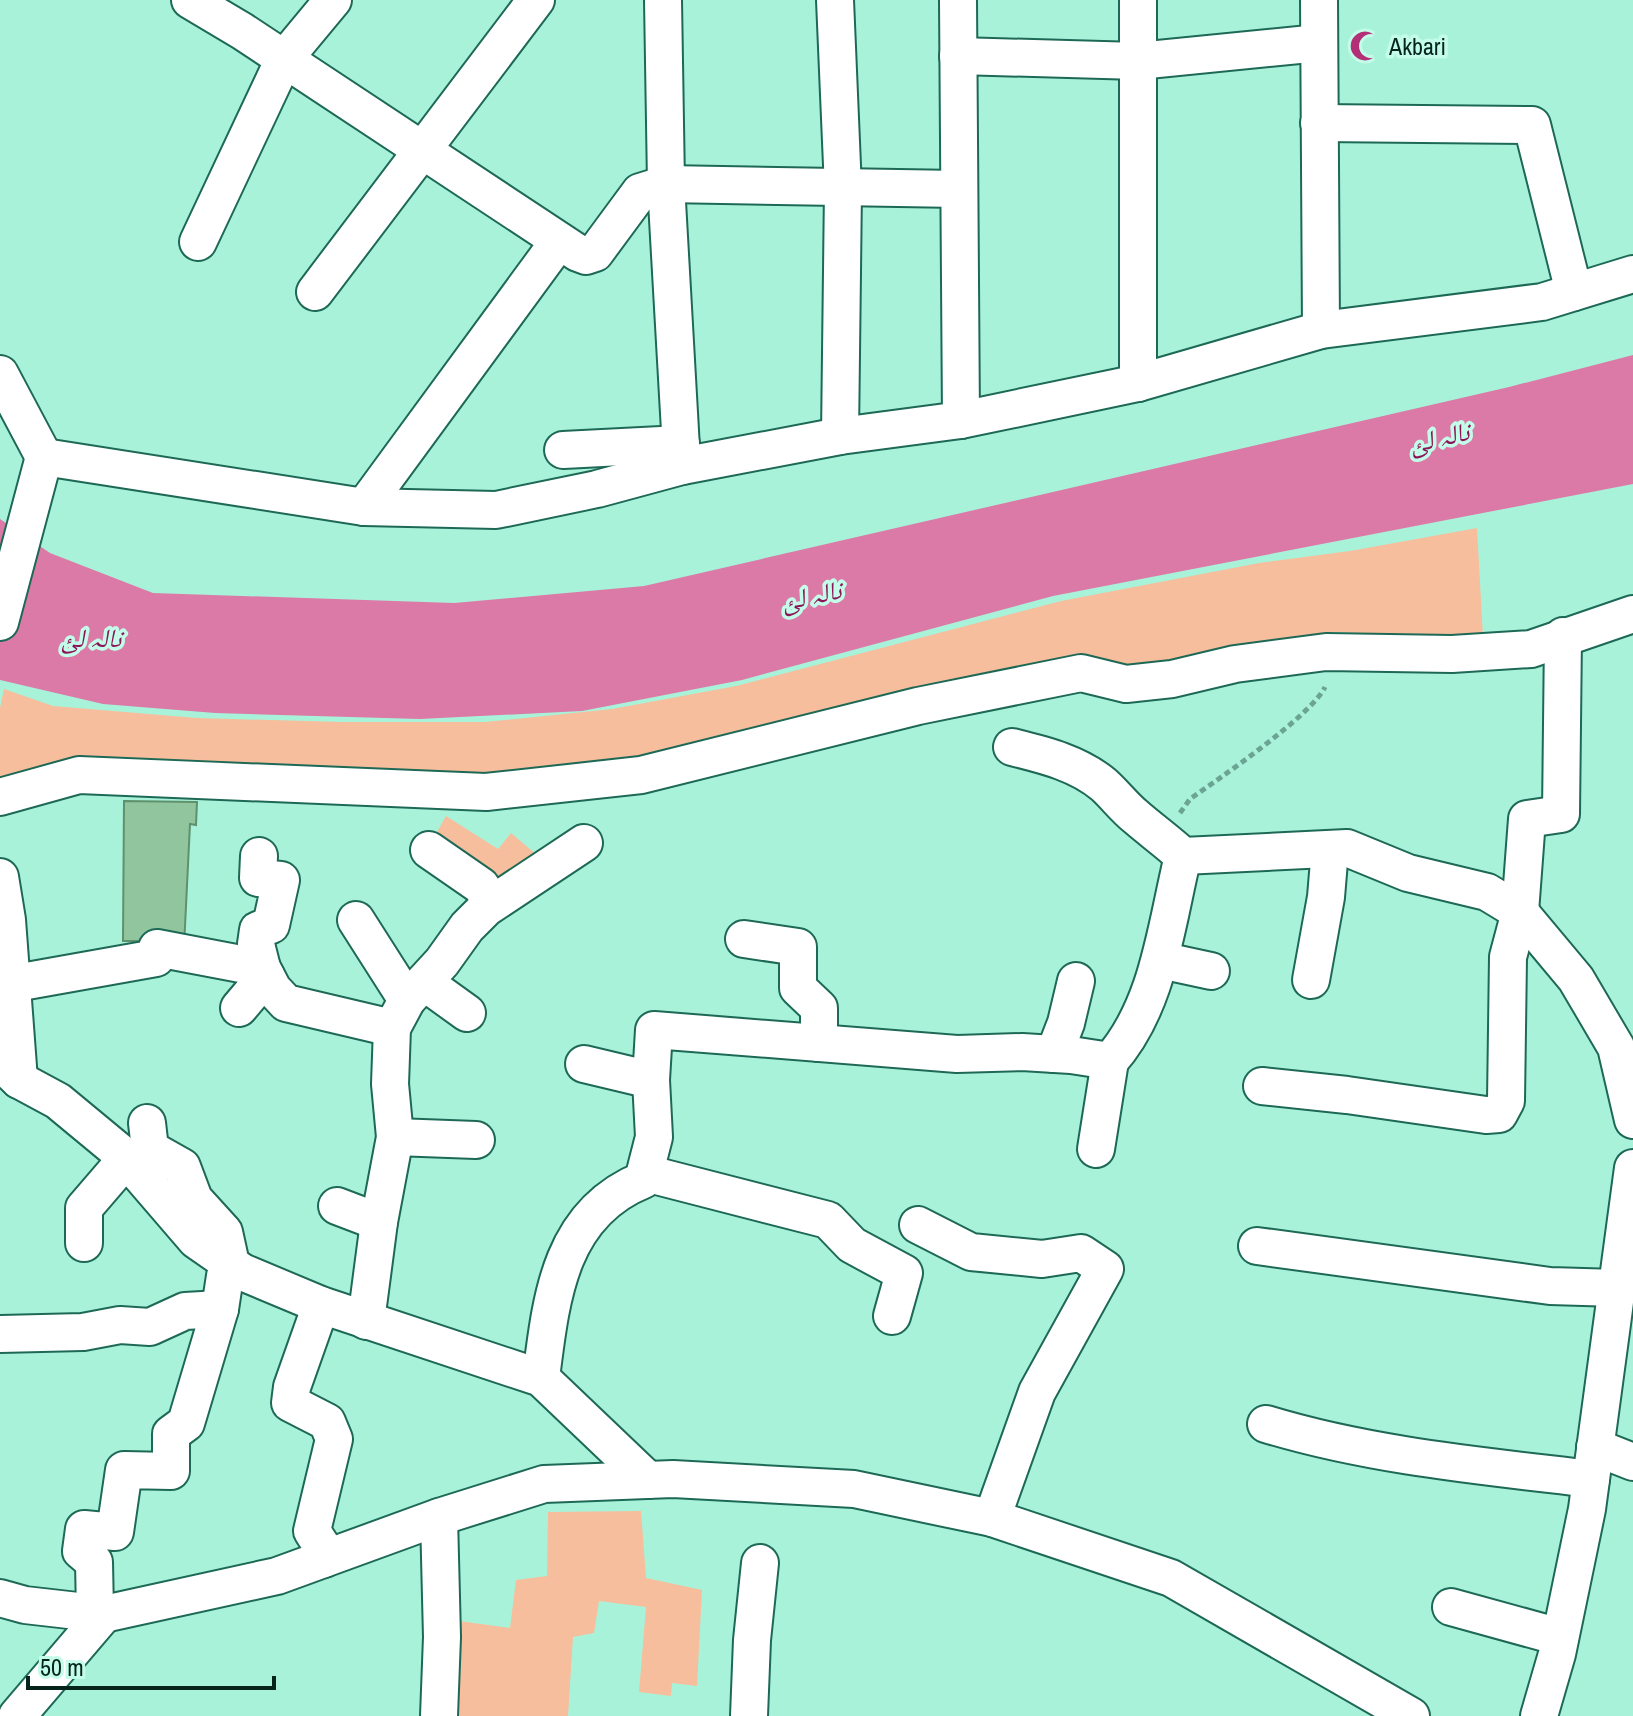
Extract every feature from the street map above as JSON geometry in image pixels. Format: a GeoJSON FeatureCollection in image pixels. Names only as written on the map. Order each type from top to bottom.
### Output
{"type":"FeatureCollection","features":[{"type":"Feature","properties":{"kind":"street"},"geometry":{"type":"LineString","coordinates":[[190,0],[586,256],[595,253],[640,192],[666,184],[959,189]]}},
{"type":"Feature","properties":{"kind":"street"},"geometry":{"type":"LineString","coordinates":[[198,242],[284,59],[333,0]]}},
{"type":"Feature","properties":{"kind":"street"},"geometry":{"type":"LineString","coordinates":[[315,292],[536,0]]}},
{"type":"Feature","properties":{"kind":"street"},"geometry":{"type":"LineString","coordinates":[[663,0],[666,184],[681,455]]}},
{"type":"Feature","properties":{"kind":"street"},"geometry":{"type":"LineString","coordinates":[[835,0],[843,189],[840,436]]}},
{"type":"Feature","properties":{"kind":"street"},"geometry":{"type":"LineString","coordinates":[[958,0],[961,420]]}},
{"type":"Feature","properties":{"kind":"street"},"geometry":{"type":"LineString","coordinates":[[1138,0],[1138,383]]}},
{"type":"Feature","properties":{"kind":"street"},"geometry":{"type":"LineString","coordinates":[[1319,0],[1321,330]]}},
{"type":"Feature","properties":{"kind":"street"},"geometry":{"type":"LineString","coordinates":[[958,56],[1138,61],[1319,43]]}},
{"type":"Feature","properties":{"kind":"street"},"geometry":{"type":"LineString","coordinates":[[1319,123],[1532,125],[1574,292]]}},
{"type":"Feature","properties":{"kind":"street"},"geometry":{"type":"LineString","coordinates":[[364,507],[559,241]]}},
{"type":"Feature","properties":{"kind":"street"},"geometry":{"type":"LineString","coordinates":[[563,450],[681,455],[961,420],[1138,383],[1321,330],[1542,302],[1633,274]]}},
{"type":"Feature","properties":{"kind":"street"},"geometry":{"type":"LineString","coordinates":[[0,374],[44,457],[0,622]]}},
{"type":"Feature","properties":{"kind":"street"},"geometry":{"type":"LineString","coordinates":[[44,457],[364,507],[496,510],[597,489],[681,455]]}},
{"type":"Feature","properties":{"kind":"street"},"geometry":{"type":"LineString","coordinates":[[0,797],[79,775],[486,792],[626,777],[918,706],[1081,673],[1126,684],[1172,679],[1235,664],[1340,651],[1374,655],[1531,649],[1633,614]]}},
{"type":"Feature","properties":{"kind":"street"},"geometry":{"type":"LineString","coordinates":[[1262,1086],[1486,1115],[1499,1114],[1506,1101],[1508,957],[1520,912],[1527,819],[1561,814],[1563,636]]}},
{"type":"Feature","properties":{"kind":"street"},"geometry":{"type":"LineString","coordinates":[[1012,747],[1074,766],[1103,784],[1137,818],[1173,846],[1347,848],[1408,873],[1487,892],[1520,912],[1576,979],[1616,1047],[1632,1113]]}},
{"type":"Feature","properties":{"kind":"street"},"geometry":{"type":"LineString","coordinates":[[366,1321],[379,1222],[395,1137],[390,1084],[408,1003],[467,927],[508,901],[584,843]]}},
{"type":"Feature","properties":{"kind":"street"},"geometry":{"type":"LineString","coordinates":[[1096,1149],[1110,1061],[1122,1047],[1145,1001],[1160,960],[1173,846]]}},
{"type":"Feature","properties":{"kind":"street"},"geometry":{"type":"LineString","coordinates":[[1311,980],[1326,897],[1330,849]]}},
{"type":"Feature","properties":{"kind":"street"},"geometry":{"type":"LineString","coordinates":[[429,850],[508,901]]}},
{"type":"Feature","properties":{"kind":"street"},"geometry":{"type":"LineString","coordinates":[[259,856],[258,878],[281,880],[271,925],[258,930],[256,944],[264,972],[273,989],[286,1003],[408,1003],[467,1013]]}},
{"type":"Feature","properties":{"kind":"street"},"geometry":{"type":"LineString","coordinates":[[0,877],[7,920],[10,984],[9,1071],[58,1101],[127,1158],[196,1240],[236,1268],[321,1305],[541,1378],[648,1480]]}},
{"type":"Feature","properties":{"kind":"street"},"geometry":{"type":"LineString","coordinates":[[356,920],[408,1003]]}},
{"type":"Feature","properties":{"kind":"street"},"geometry":{"type":"LineString","coordinates":[[744,939],[798,947],[798,988],[819,1008],[819,1043]]}},
{"type":"Feature","properties":{"kind":"street"},"geometry":{"type":"LineString","coordinates":[[10,984],[156,958],[157,948],[264,972]]}},
{"type":"Feature","properties":{"kind":"street"},"geometry":{"type":"LineString","coordinates":[[1160,960],[1211,971]]}},
{"type":"Feature","properties":{"kind":"street"},"geometry":{"type":"LineString","coordinates":[[239,1008],[264,972]]}},
{"type":"Feature","properties":{"kind":"street"},"geometry":{"type":"LineString","coordinates":[[1054,1054],[1066,1023],[1076,981]]}},
{"type":"Feature","properties":{"kind":"street"},"geometry":{"type":"LineString","coordinates":[[541,1378],[555,1292],[567,1253],[585,1222],[601,1204],[624,1188],[643,1180],[654,1137],[651,1080],[654,1030],[957,1054],[1054,1054],[1110,1061]]}},
{"type":"Feature","properties":{"kind":"street"},"geometry":{"type":"LineString","coordinates":[[584,1064],[651,1080]]}},
{"type":"Feature","properties":{"kind":"street"},"geometry":{"type":"LineString","coordinates":[[147,1123],[150,1149],[182,1167],[194,1199],[224,1232],[236,1268]]}},
{"type":"Feature","properties":{"kind":"street"},"geometry":{"type":"LineString","coordinates":[[395,1137],[476,1140]]}},
{"type":"Feature","properties":{"kind":"street"},"geometry":{"type":"LineString","coordinates":[[84,1243],[84,1208],[127,1158]]}},
{"type":"Feature","properties":{"kind":"street"},"geometry":{"type":"LineString","coordinates":[[1539,1716],[1560,1637],[1593,1463],[1623,1272],[1633,1168]]}},
{"type":"Feature","properties":{"kind":"street"},"geometry":{"type":"LineString","coordinates":[[645,1173],[828,1220],[852,1245],[904,1273],[892,1316]]}},
{"type":"Feature","properties":{"kind":"street"},"geometry":{"type":"LineString","coordinates":[[337,1206],[379,1222]]}},
{"type":"Feature","properties":{"kind":"street"},"geometry":{"type":"LineString","coordinates":[[918,1225],[971,1252],[1042,1259],[1081,1253],[1105,1269],[1037,1392],[992,1518]]}},
{"type":"Feature","properties":{"kind":"street"},"geometry":{"type":"LineString","coordinates":[[1257,1246],[1550,1286],[1623,1272]]}},
{"type":"Feature","properties":{"kind":"street"},"geometry":{"type":"LineString","coordinates":[[17,1716],[100,1614],[94,1562],[81,1551],[84,1529],[115,1532],[124,1470],[171,1471],[171,1434],[186,1423],[220,1309],[225,1276],[236,1268]]}},
{"type":"Feature","properties":{"kind":"street"},"geometry":{"type":"LineString","coordinates":[[321,1305],[292,1387],[290,1403],[327,1422],[334,1439],[312,1531],[321,1545],[324,1559]]}},
{"type":"Feature","properties":{"kind":"street"},"geometry":{"type":"LineString","coordinates":[[0,1334],[83,1332],[120,1325],[150,1327],[185,1311],[220,1309]]}},
{"type":"Feature","properties":{"kind":"street"},"geometry":{"type":"LineString","coordinates":[[1266,1424],[1309,1437],[1471,1464],[1633,1462]]}},
{"type":"Feature","properties":{"kind":"street"},"geometry":{"type":"LineString","coordinates":[[0,1598],[25,1605],[100,1614],[277,1576],[439,1517],[544,1484],[673,1479],[854,1489],[992,1518],[1171,1578],[1411,1716]]}},
{"type":"Feature","properties":{"kind":"street"},"geometry":{"type":"LineString","coordinates":[[439,1517],[442,1637],[439,1716]]}},
{"type":"Feature","properties":{"kind":"street"},"geometry":{"type":"LineString","coordinates":[[749,1716],[752,1640],[760,1563]]}},
{"type":"Feature","properties":{"kind":"street"},"geometry":{"type":"LineString","coordinates":[[1451,1607],[1560,1637]]}},
{"type":"Feature","properties":{"kind":"path"},"geometry":{"type":"LineString","coordinates":[[1173,846],[1190,799],[1278,733],[1321,696],[1340,651]]}},
{"type":"Feature","properties":{"kind":"shaded area"},"geometry":{"type":"Polygon","coordinates":[[[1477,528],[1483,637],[1332,632],[1224,647],[1196,663],[711,749],[497,782],[0,781],[0,708],[4,689],[53,706],[197,718],[485,722],[612,709],[736,686],[1061,601],[1259,563],[1350,551],[1477,528]]]}},
{"type":"Feature","properties":{"kind":"shaded area"},"geometry":{"type":"Polygon","coordinates":[[[446,816],[498,849],[511,833],[544,861],[498,896],[429,846],[446,816]]]}},
{"type":"Feature","properties":{"kind":"shaded area"},"geometry":{"type":"Polygon","coordinates":[[[641,1511],[646,1578],[702,1590],[697,1686],[672,1683],[671,1696],[639,1692],[646,1607],[599,1601],[594,1633],[573,1637],[568,1716],[449,1716],[459,1621],[510,1628],[516,1580],[547,1576],[548,1512],[641,1511]]]}},
{"type":"Feature","properties":{"kind":"water","name":"نالہ لئ"},"geometry":{"type":"Polygon","coordinates":[[[1633,355],[1633,484],[1053,596],[742,680],[582,711],[420,719],[215,713],[103,704],[0,680],[0,519],[50,553],[153,593],[454,603],[644,586],[1509,387],[1633,355]]]}},
{"type":"Feature","properties":{"kind":"building"},"geometry":{"type":"Polygon","coordinates":[[[124,801],[197,802],[196,825],[190,824],[184,947],[164,941],[123,941],[124,801]]]}},
{"type":"Feature","properties":{"kind":"place","name":"Akbari"},"geometry":{"type":"Point","coordinates":[1365,46]}}]}
